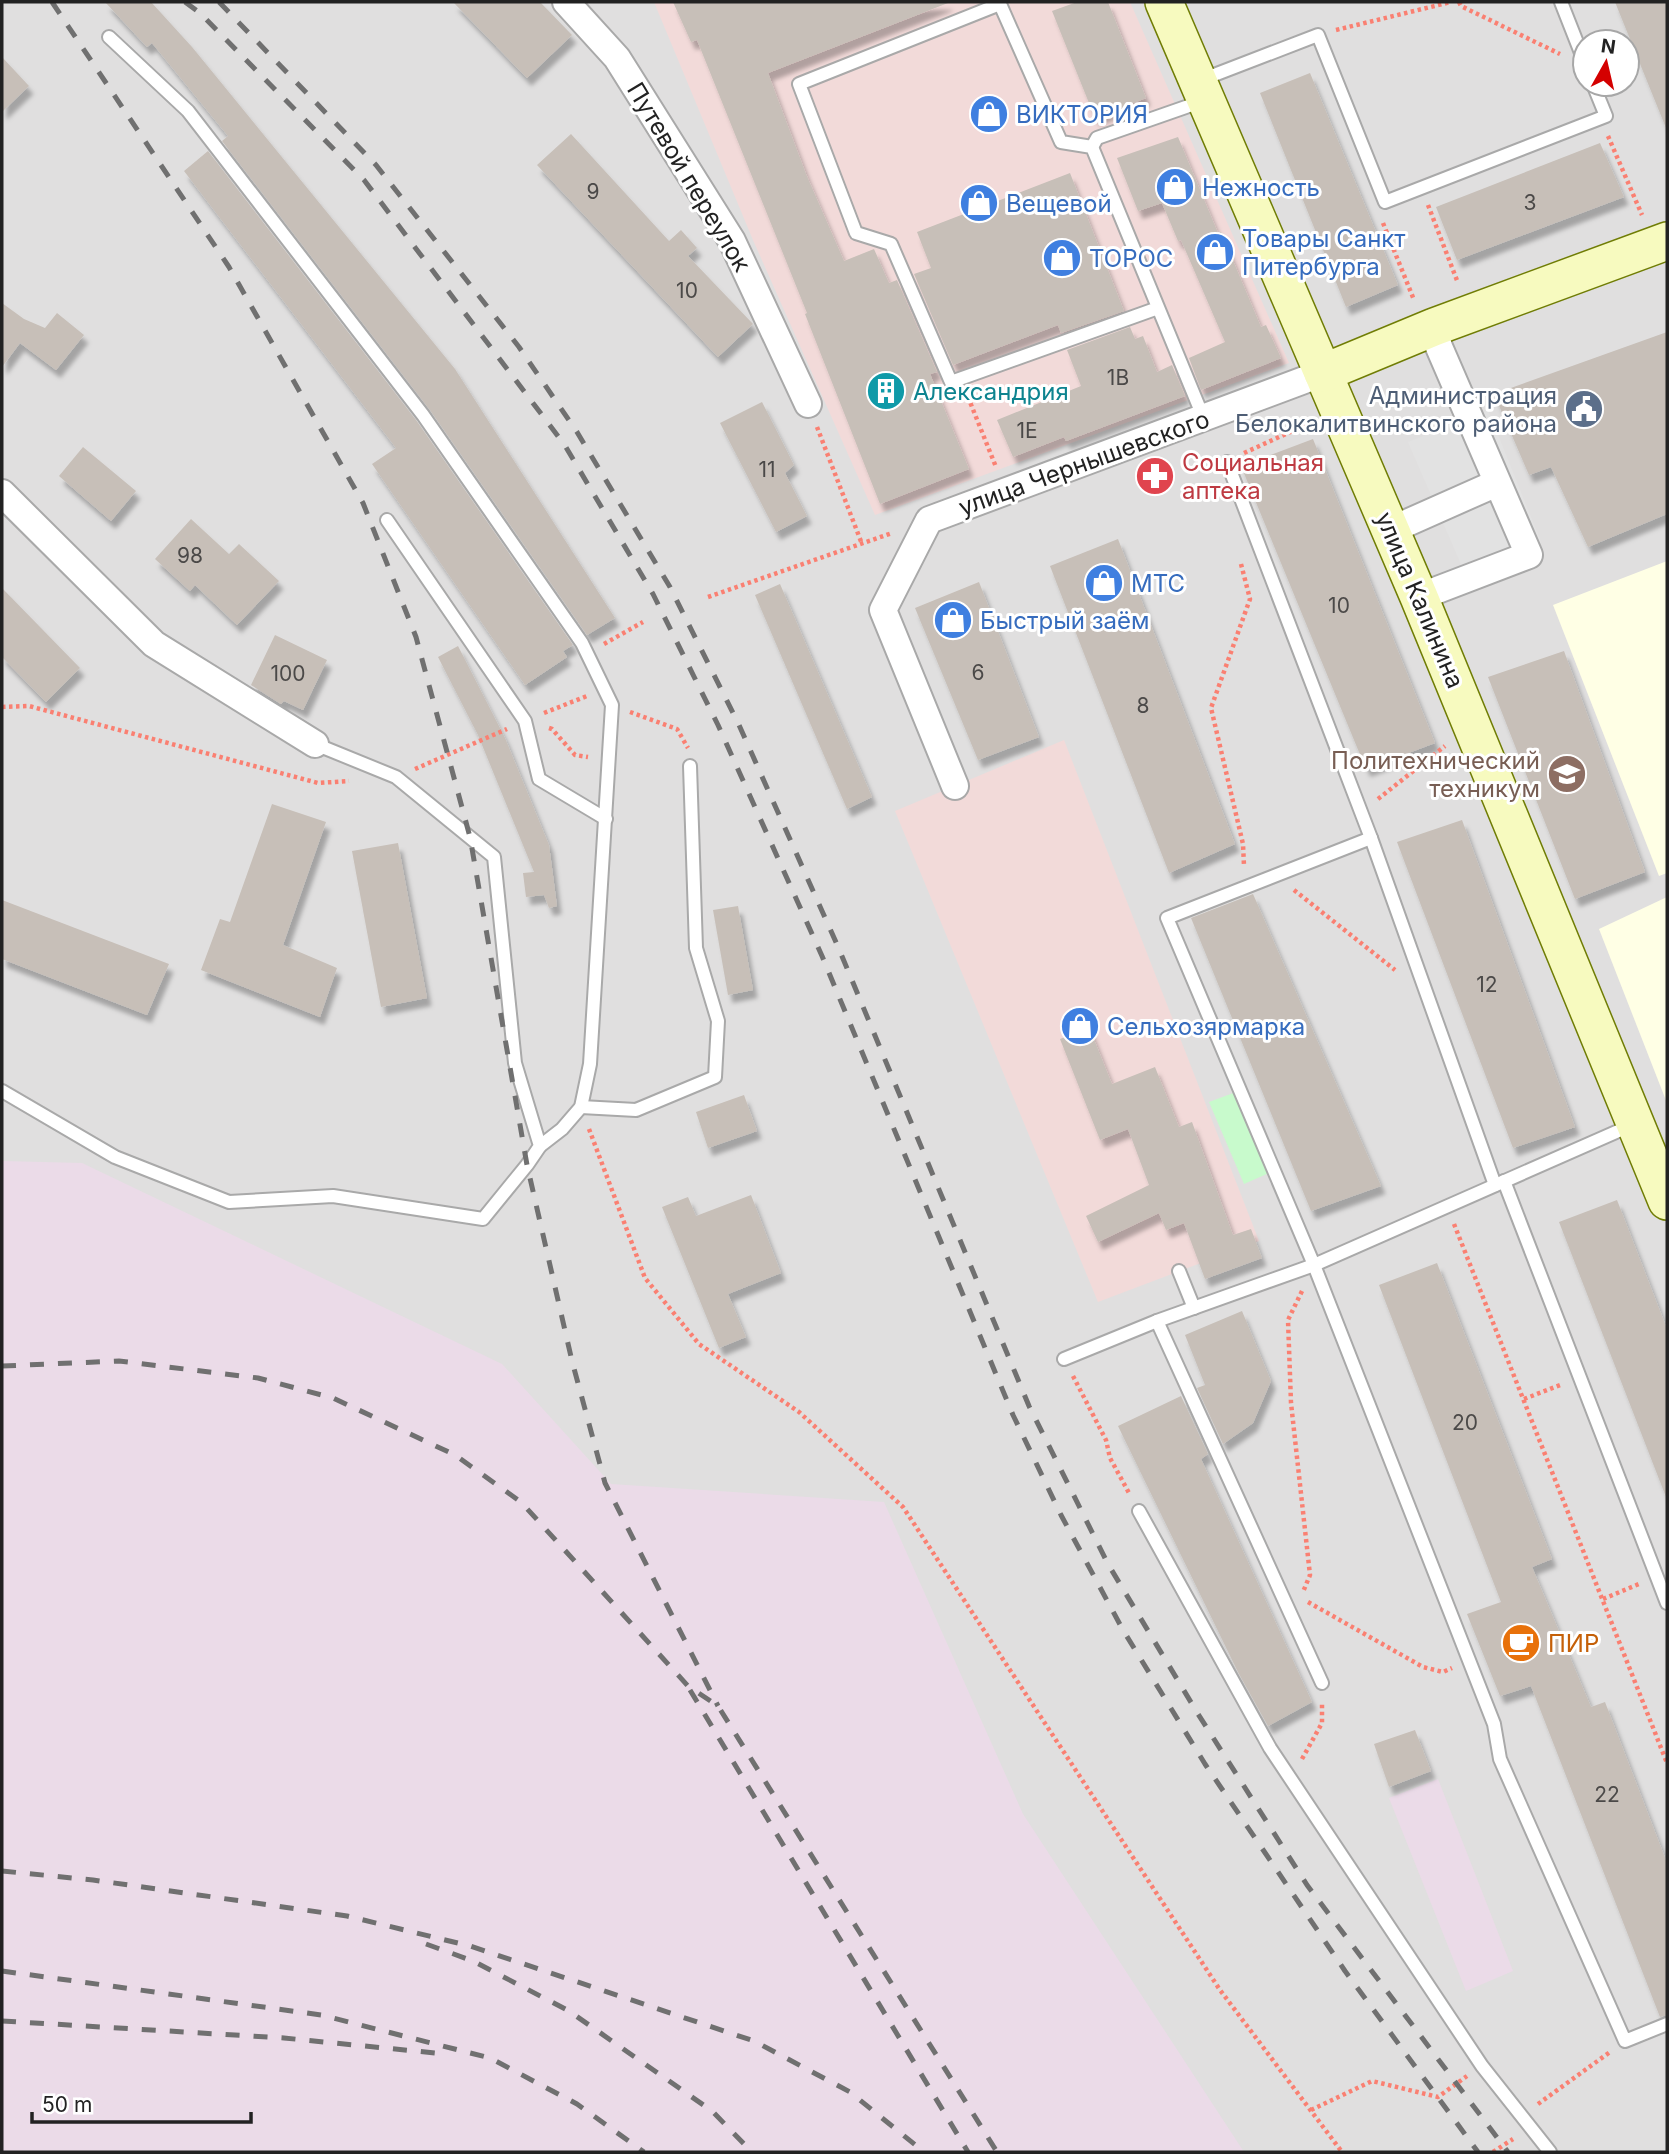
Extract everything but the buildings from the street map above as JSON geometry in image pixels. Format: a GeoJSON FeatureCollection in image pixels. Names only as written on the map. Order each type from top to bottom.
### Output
{"type":"FeatureCollection","features":[{"type":"Feature","properties":{"kind":"street","name":"Путевой переулок"},"geometry":{"type":"LineString","coordinates":[[566,2],[617,58],[732,241],[808,404]]}},
{"type":"Feature","properties":{"kind":"street","name":"улица Калинина"},"geometry":{"type":"LineString","coordinates":[[1164,2],[1391,530],[1667,1201]]}},
{"type":"Feature","properties":{"kind":"street","name":"улица Чернышевского"},"geometry":{"type":"LineString","coordinates":[[955,786],[883,610],[929,520],[1323,373],[1424,314],[1667,242]]}},
{"type":"Feature","properties":{"kind":"street"},"geometry":{"type":"LineString","coordinates":[[1419,597],[1529,555],[1424,314]]}},
{"type":"Feature","properties":{"kind":"street"},"geometry":{"type":"LineString","coordinates":[[1391,530],[1497,483]]}},
{"type":"Feature","properties":{"kind":"street"},"geometry":{"type":"LineString","coordinates":[[2,493],[154,644],[315,744]]}},
{"type":"Feature","properties":{"kind":"lane"},"geometry":{"type":"LineString","coordinates":[[1561,2],[1571,28]]}},
{"type":"Feature","properties":{"kind":"lane"},"geometry":{"type":"LineString","coordinates":[[1091,147],[1061,142],[1000,4],[799,84],[856,233],[891,244],[951,382],[1158,308]]}},
{"type":"Feature","properties":{"kind":"lane"},"geometry":{"type":"LineString","coordinates":[[1091,147],[1097,138],[1318,35],[1385,202],[1606,117],[1599,98]]}},
{"type":"Feature","properties":{"kind":"lane"},"geometry":{"type":"LineString","coordinates":[[2,1091],[115,1157],[229,1202],[332,1196],[482,1219],[540,1146],[562,1129],[581,1107],[590,1064],[612,705],[582,643],[423,415],[188,111],[109,37]]}},
{"type":"Feature","properties":{"kind":"lane"},"geometry":{"type":"LineString","coordinates":[[1091,147],[1204,419]]}},
{"type":"Feature","properties":{"kind":"lane"},"geometry":{"type":"LineString","coordinates":[[1227,462],[1500,1183],[1662,1575],[1667,1603]]}},
{"type":"Feature","properties":{"kind":"lane"},"geometry":{"type":"LineString","coordinates":[[387,520],[525,721],[539,779],[606,819]]}},
{"type":"Feature","properties":{"kind":"lane"},"geometry":{"type":"LineString","coordinates":[[315,744],[396,777],[494,857],[515,1063],[540,1146]]}},
{"type":"Feature","properties":{"kind":"lane"},"geometry":{"type":"LineString","coordinates":[[581,1107],[636,1110],[715,1077],[718,1021],[696,948],[690,766]]}},
{"type":"Feature","properties":{"kind":"lane"},"geometry":{"type":"LineString","coordinates":[[1371,838],[1167,918],[1314,1265],[1493,1724],[1500,1759],[1625,2041],[1667,2024]]}},
{"type":"Feature","properties":{"kind":"lane"},"geometry":{"type":"LineString","coordinates":[[1064,1359],[1157,1321],[1314,1265],[1636,1124]]}},
{"type":"Feature","properties":{"kind":"lane"},"geometry":{"type":"LineString","coordinates":[[1179,1272],[1194,1308]]}},
{"type":"Feature","properties":{"kind":"lane"},"geometry":{"type":"LineString","coordinates":[[1157,1321],[1322,1683]]}},
{"type":"Feature","properties":{"kind":"lane"},"geometry":{"type":"LineString","coordinates":[[1139,1511],[1270,1748],[1482,2066],[1550,2152]]}},
{"type":"Feature","properties":{"kind":"path"},"geometry":{"type":"LineString","coordinates":[[1318,35],[1451,2]]}},
{"type":"Feature","properties":{"kind":"path"},"geometry":{"type":"LineString","coordinates":[[1459,2],[1461,6],[1560,54]]}},
{"type":"Feature","properties":{"kind":"path"},"geometry":{"type":"LineString","coordinates":[[1601,119],[1642,215]]}},
{"type":"Feature","properties":{"kind":"path"},"geometry":{"type":"LineString","coordinates":[[1421,188],[1458,283]]}},
{"type":"Feature","properties":{"kind":"path"},"geometry":{"type":"LineString","coordinates":[[1385,202],[1380,215],[1424,314]]}},
{"type":"Feature","properties":{"kind":"path"},"geometry":{"type":"LineString","coordinates":[[951,382],[970,402],[1006,492]]}},
{"type":"Feature","properties":{"kind":"path"},"geometry":{"type":"LineString","coordinates":[[808,404],[862,544]]}},
{"type":"Feature","properties":{"kind":"path"},"geometry":{"type":"LineString","coordinates":[[1227,462],[1314,422]]}},
{"type":"Feature","properties":{"kind":"path"},"geometry":{"type":"LineString","coordinates":[[708,597],[929,520]]}},
{"type":"Feature","properties":{"kind":"path"},"geometry":{"type":"LineString","coordinates":[[1241,562],[1250,599],[1211,708],[1243,844],[1246,886]]}},
{"type":"Feature","properties":{"kind":"path"},"geometry":{"type":"LineString","coordinates":[[588,654],[643,622]]}},
{"type":"Feature","properties":{"kind":"path"},"geometry":{"type":"LineString","coordinates":[[612,705],[677,729],[688,746],[690,766]]}},
{"type":"Feature","properties":{"kind":"path"},"geometry":{"type":"LineString","coordinates":[[525,721],[552,729],[576,755],[609,761]]}},
{"type":"Feature","properties":{"kind":"path"},"geometry":{"type":"LineString","coordinates":[[1361,812],[1448,743]]}},
{"type":"Feature","properties":{"kind":"path"},"geometry":{"type":"LineString","coordinates":[[1275,875],[1427,995]]}},
{"type":"Feature","properties":{"kind":"path"},"geometry":{"type":"LineString","coordinates":[[581,1107],[645,1278],[699,1344],[799,1412],[903,1507],[1220,1990],[1342,2152]]}},
{"type":"Feature","properties":{"kind":"path"},"geometry":{"type":"LineString","coordinates":[[1447,1207],[1667,1763]]}},
{"type":"Feature","properties":{"kind":"path"},"geometry":{"type":"LineString","coordinates":[[1304,1610],[1301,1598],[1310,1575],[1291,1403],[1288,1320],[1314,1265]]}},
{"type":"Feature","properties":{"kind":"path"},"geometry":{"type":"LineString","coordinates":[[1064,1359],[1106,1440],[1110,1458],[1139,1511]]}},
{"type":"Feature","properties":{"kind":"path"},"geometry":{"type":"LineString","coordinates":[[1524,1399],[1580,1377]]}},
{"type":"Feature","properties":{"kind":"path"},"geometry":{"type":"LineString","coordinates":[[1603,1599],[1662,1575]]}},
{"type":"Feature","properties":{"kind":"path"},"geometry":{"type":"LineString","coordinates":[[1301,1598],[1423,1667],[1443,1672],[1469,1662]]}},
{"type":"Feature","properties":{"kind":"path"},"geometry":{"type":"LineString","coordinates":[[1290,1779],[1322,1723],[1322,1683]]}},
{"type":"Feature","properties":{"kind":"path"},"geometry":{"type":"LineString","coordinates":[[1523,2115],[1625,2041]]}},
{"type":"Feature","properties":{"kind":"path"},"geometry":{"type":"LineString","coordinates":[[1311,2110],[1373,2081],[1438,2097],[1482,2066]]}},
{"type":"Feature","properties":{"kind":"shaded area"},"geometry":{"type":"Polygon","coordinates":[[[2,2],[1667,2],[1667,2152],[2,2152],[2,2]]]}},
{"type":"Feature","properties":{"kind":"shaded area"},"geometry":{"type":"Polygon","coordinates":[[[654,2],[1130,2],[1289,363],[875,515],[753,240],[654,2]]]}},
{"type":"Feature","properties":{"kind":"shaded area"},"geometry":{"type":"Polygon","coordinates":[[[1488,410],[1541,542],[1464,571],[1408,442],[1488,410]]]}},
{"type":"Feature","properties":{"kind":"shaded area"},"geometry":{"type":"Polygon","coordinates":[[[1667,561],[1667,873],[1659,876],[1553,605],[1667,561]]]}},
{"type":"Feature","properties":{"kind":"shaded area","name":"Сельхозярмарка"},"geometry":{"type":"Polygon","coordinates":[[[1064,740],[1259,1241],[1098,1302],[895,811],[1064,740]]]}},
{"type":"Feature","properties":{"kind":"shaded area"},"geometry":{"type":"Polygon","coordinates":[[[1667,897],[1667,1103],[1599,929],[1667,897]]]}},
{"type":"Feature","properties":{"kind":"shaded area"},"geometry":{"type":"Polygon","coordinates":[[[2,1161],[82,1163],[502,1364],[611,1484],[884,1502],[1023,1814],[1244,2152],[2,2152],[2,1161]]]}},
{"type":"Feature","properties":{"kind":"shaded area"},"geometry":{"type":"Polygon","coordinates":[[[1438,1779],[1513,1971],[1466,1991],[1389,1798],[1438,1779]]]}},
{"type":"Feature","properties":{"kind":"green space"},"geometry":{"type":"Polygon","coordinates":[[[1236,1092],[1269,1173],[1244,1184],[1209,1102],[1236,1092]]]}},
{"type":"Feature","properties":{"kind":"railway"},"geometry":{"type":"LineString","coordinates":[[52,2],[229,267],[363,503],[416,637],[470,837],[527,1165],[572,1361],[605,1483],[718,1706]]}},
{"type":"Feature","properties":{"kind":"railway"},"geometry":{"type":"LineString","coordinates":[[185,2],[200,13],[364,180],[564,444],[653,594],[718,725],[822,956],[1013,1415],[1061,1515],[1123,1630],[1205,1764],[1345,1971],[1478,2152]]}},
{"type":"Feature","properties":{"kind":"railway"},"geometry":{"type":"LineString","coordinates":[[219,2],[376,165],[519,347],[577,432],[670,587],[739,725],[839,949],[1029,1406],[1108,1564],[1198,1714],[1307,1885],[1508,2152]]}},
{"type":"Feature","properties":{"kind":"railway"},"geometry":{"type":"LineString","coordinates":[[2,1366],[119,1361],[258,1378],[333,1398],[455,1455],[521,1502],[688,1686],[718,1706],[997,2152]]}},
{"type":"Feature","properties":{"kind":"railway"},"geometry":{"type":"LineString","coordinates":[[690,1690],[968,2152]]}},
{"type":"Feature","properties":{"kind":"railway"},"geometry":{"type":"LineString","coordinates":[[2,1871],[93,1880],[347,1916],[470,1946],[754,2041],[850,2092],[924,2152]]}},
{"type":"Feature","properties":{"kind":"railway"},"geometry":{"type":"LineString","coordinates":[[426,1944],[473,1961],[569,2011],[712,2111],[752,2152]]}},
{"type":"Feature","properties":{"kind":"railway"},"geometry":{"type":"LineString","coordinates":[[2,1971],[321,2015],[490,2058],[577,2104],[644,2152]]}},
{"type":"Feature","properties":{"kind":"railway"},"geometry":{"type":"LineString","coordinates":[[2,2021],[284,2038],[445,2054]]}},
{"type":"Feature","properties":{"kind":"place","name":"ВИКТОРИЯ"},"geometry":{"type":"Point","coordinates":[989,114]}},
{"type":"Feature","properties":{"kind":"place","name":"Нежность"},"geometry":{"type":"Point","coordinates":[1175,187]}},
{"type":"Feature","properties":{"kind":"place","name":"Вещевой"},"geometry":{"type":"Point","coordinates":[979,203]}},
{"type":"Feature","properties":{"kind":"place","name":"Товары Санкт Питербурга"},"geometry":{"type":"Point","coordinates":[1215,252]}},
{"type":"Feature","properties":{"kind":"place","name":"ТОРОС"},"geometry":{"type":"Point","coordinates":[1062,258]}},
{"type":"Feature","properties":{"kind":"place","name":"Александрия"},"geometry":{"type":"Point","coordinates":[886,391]}},
{"type":"Feature","properties":{"kind":"place","name":"Администрация Белокалитвинского района"},"geometry":{"type":"Point","coordinates":[1584,409]}},
{"type":"Feature","properties":{"kind":"place","name":"Социальная аптека"},"geometry":{"type":"Point","coordinates":[1155,476]}},
{"type":"Feature","properties":{"kind":"place","name":"МТС"},"geometry":{"type":"Point","coordinates":[1104,583]}},
{"type":"Feature","properties":{"kind":"place","name":"Быстрый заём"},"geometry":{"type":"Point","coordinates":[953,620]}},
{"type":"Feature","properties":{"kind":"place","name":"Политехнический техникум"},"geometry":{"type":"Point","coordinates":[1567,774]}},
{"type":"Feature","properties":{"kind":"place","name":"Сельхозярмарка"},"geometry":{"type":"Point","coordinates":[1080,1026]}},
{"type":"Feature","properties":{"kind":"place","name":"ПИР"},"geometry":{"type":"Point","coordinates":[1521,1643]}}]}
